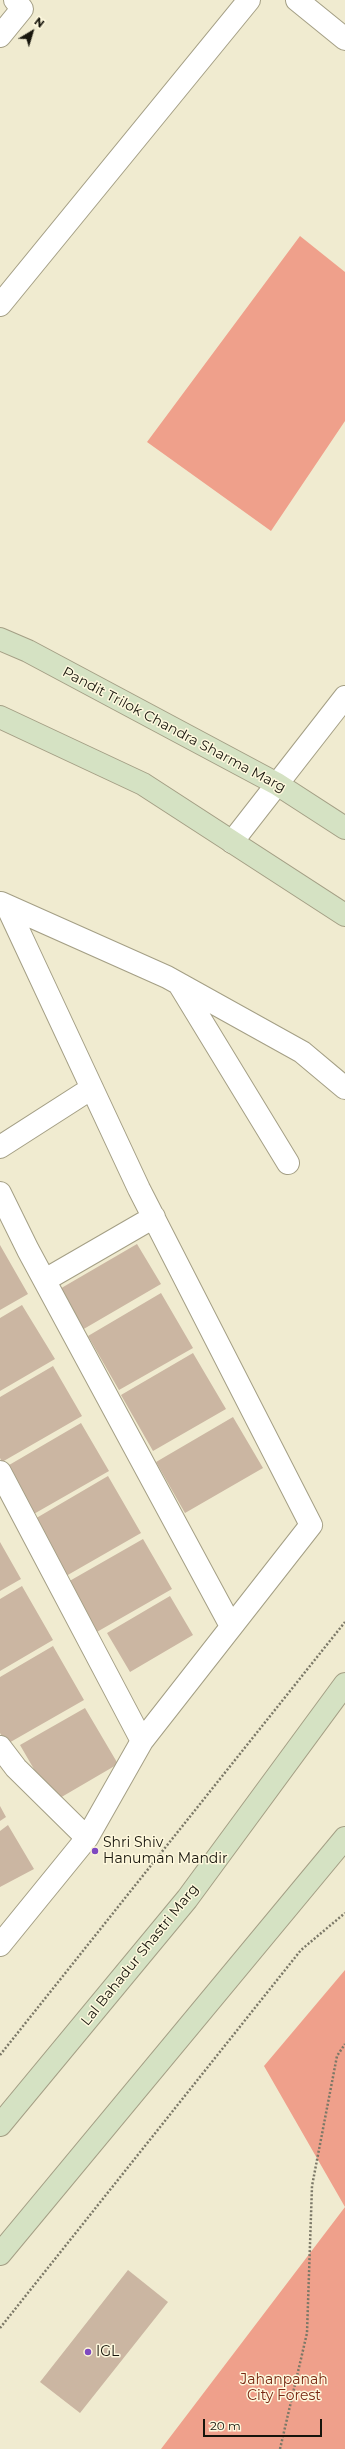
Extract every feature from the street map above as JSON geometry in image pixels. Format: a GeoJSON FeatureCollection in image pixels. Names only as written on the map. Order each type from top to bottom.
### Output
{"type":"FeatureCollection","features":[{"type":"Feature","properties":{"kind":"main road","name":"Pandit Trilok Chandra Sharma Marg"},"geometry":{"type":"LineString","coordinates":[[0,639],[35,655],[277,784],[345,828]]}},
{"type":"Feature","properties":{"kind":"main road"},"geometry":{"type":"LineString","coordinates":[[0,717],[143,784],[345,915]]}},
{"type":"Feature","properties":{"kind":"main road","name":"Lal Bahadur Shastri Marg"},"geometry":{"type":"LineString","coordinates":[[0,2125],[187,1899],[345,1684]]}},
{"type":"Feature","properties":{"kind":"main road"},"geometry":{"type":"LineString","coordinates":[[0,2254],[345,1838]]}},
{"type":"Feature","properties":{"kind":"street"},"geometry":{"type":"LineString","coordinates":[[0,36],[22,9],[15,0]]}},
{"type":"Feature","properties":{"kind":"street"},"geometry":{"type":"LineString","coordinates":[[0,305],[249,0]]}},
{"type":"Feature","properties":{"kind":"street"},"geometry":{"type":"LineString","coordinates":[[296,0],[345,39]]}},
{"type":"Feature","properties":{"kind":"street"},"geometry":{"type":"LineString","coordinates":[[232,842],[345,697]]}},
{"type":"Feature","properties":{"kind":"street"},"geometry":{"type":"LineString","coordinates":[[3,904],[178,983],[302,1052],[345,1088]]}},
{"type":"Feature","properties":{"kind":"street"},"geometry":{"type":"LineString","coordinates":[[0,1945],[87,1838],[142,1741],[311,1525],[154,1216],[3,904]]}},
{"type":"Feature","properties":{"kind":"street"},"geometry":{"type":"LineString","coordinates":[[178,983],[288,1163]]}},
{"type":"Feature","properties":{"kind":"street"},"geometry":{"type":"LineString","coordinates":[[0,1147],[92,1088]]}},
{"type":"Feature","properties":{"kind":"street"},"geometry":{"type":"LineString","coordinates":[[0,1193],[44,1280],[231,1626]]}},
{"type":"Feature","properties":{"kind":"street"},"geometry":{"type":"LineString","coordinates":[[44,1280],[154,1216]]}},
{"type":"Feature","properties":{"kind":"street"},"geometry":{"type":"LineString","coordinates":[[0,1472],[142,1741]]}},
{"type":"Feature","properties":{"kind":"street"},"geometry":{"type":"LineString","coordinates":[[0,1747],[16,1768],[87,1838]]}},
{"type":"Feature","properties":{"kind":"path"},"geometry":{"type":"LineString","coordinates":[[0,2055],[345,1622]]}},
{"type":"Feature","properties":{"kind":"path"},"geometry":{"type":"LineString","coordinates":[[0,2328],[301,1950],[345,1913]]}},
{"type":"Feature","properties":{"kind":"path"},"geometry":{"type":"LineString","coordinates":[[280,2449],[307,2333],[312,2186],[337,2056],[345,2044]]}},
{"type":"Feature","properties":{"kind":"green space"},"geometry":{"type":"Polygon","coordinates":[[[300,236],[345,272],[345,421],[271,531],[147,442],[300,236]]]}},
{"type":"Feature","properties":{"kind":"green space"},"geometry":{"type":"Polygon","coordinates":[[[345,1970],[345,2207],[264,2066],[345,1970]]]}},
{"type":"Feature","properties":{"kind":"green space","name":"Jahanpanah City Forest"},"geometry":{"type":"Polygon","coordinates":[[[345,2207],[345,2449],[161,2449],[345,2207]]]}},
{"type":"Feature","properties":{"kind":"building"},"geometry":{"type":"Polygon","coordinates":[[[137,1244],[161,1284],[82,1330],[58,1290],[137,1244]]]}},
{"type":"Feature","properties":{"kind":"building"},"geometry":{"type":"Polygon","coordinates":[[[0,1245],[28,1294],[0,1310],[0,1245]]]}},
{"type":"Feature","properties":{"kind":"building"},"geometry":{"type":"Polygon","coordinates":[[[161,1293],[193,1348],[119,1390],[88,1336],[161,1293]]]}},
{"type":"Feature","properties":{"kind":"building"},"geometry":{"type":"Polygon","coordinates":[[[22,1305],[55,1359],[0,1391],[0,1318],[22,1305]]]}},
{"type":"Feature","properties":{"kind":"building"},"geometry":{"type":"Polygon","coordinates":[[[193,1353],[226,1409],[153,1451],[121,1395],[193,1353]]]}},
{"type":"Feature","properties":{"kind":"building"},"geometry":{"type":"Polygon","coordinates":[[[53,1366],[82,1416],[2,1462],[0,1458],[0,1397],[53,1366]]]}},
{"type":"Feature","properties":{"kind":"building"},"geometry":{"type":"Polygon","coordinates":[[[233,1417],[263,1468],[185,1513],[156,1462],[233,1417]]]}},
{"type":"Feature","properties":{"kind":"building"},"geometry":{"type":"Polygon","coordinates":[[[81,1423],[109,1471],[32,1515],[4,1468],[81,1423]]]}},
{"type":"Feature","properties":{"kind":"building"},"geometry":{"type":"Polygon","coordinates":[[[108,1476],[141,1533],[66,1576],[33,1520],[108,1476]]]}},
{"type":"Feature","properties":{"kind":"building"},"geometry":{"type":"Polygon","coordinates":[[[143,1539],[172,1589],[95,1633],[66,1583],[143,1539]]]}},
{"type":"Feature","properties":{"kind":"building"},"geometry":{"type":"Polygon","coordinates":[[[0,1542],[21,1579],[0,1591],[0,1542]]]}},
{"type":"Feature","properties":{"kind":"building"},"geometry":{"type":"Polygon","coordinates":[[[22,1586],[53,1640],[0,1671],[0,1599],[22,1586]]]}},
{"type":"Feature","properties":{"kind":"building"},"geometry":{"type":"Polygon","coordinates":[[[170,1596],[193,1635],[130,1672],[107,1633],[170,1596]]]}},
{"type":"Feature","properties":{"kind":"building"},"geometry":{"type":"Polygon","coordinates":[[[53,1646],[84,1700],[7,1744],[0,1733],[0,1677],[53,1646]]]}},
{"type":"Feature","properties":{"kind":"building"},"geometry":{"type":"Polygon","coordinates":[[[85,1708],[118,1764],[53,1802],[20,1745],[85,1708]]]}},
{"type":"Feature","properties":{"kind":"building"},"geometry":{"type":"Polygon","coordinates":[[[0,1806],[6,1817],[0,1821],[0,1806]]]}},
{"type":"Feature","properties":{"kind":"building"},"geometry":{"type":"Polygon","coordinates":[[[8,1825],[34,1869],[0,1887],[0,1831],[8,1825]]]}},
{"type":"Feature","properties":{"kind":"building"},"geometry":{"type":"Polygon","coordinates":[[[128,2270],[168,2302],[80,2413],[40,2382],[128,2270]]]}},
{"type":"Feature","properties":{"kind":"place","name":"Shri Shiv Hanuman Mandir"},"geometry":{"type":"Point","coordinates":[95,1851]}},
{"type":"Feature","properties":{"kind":"place","name":"IGL"},"geometry":{"type":"Point","coordinates":[88,2352]}}]}
